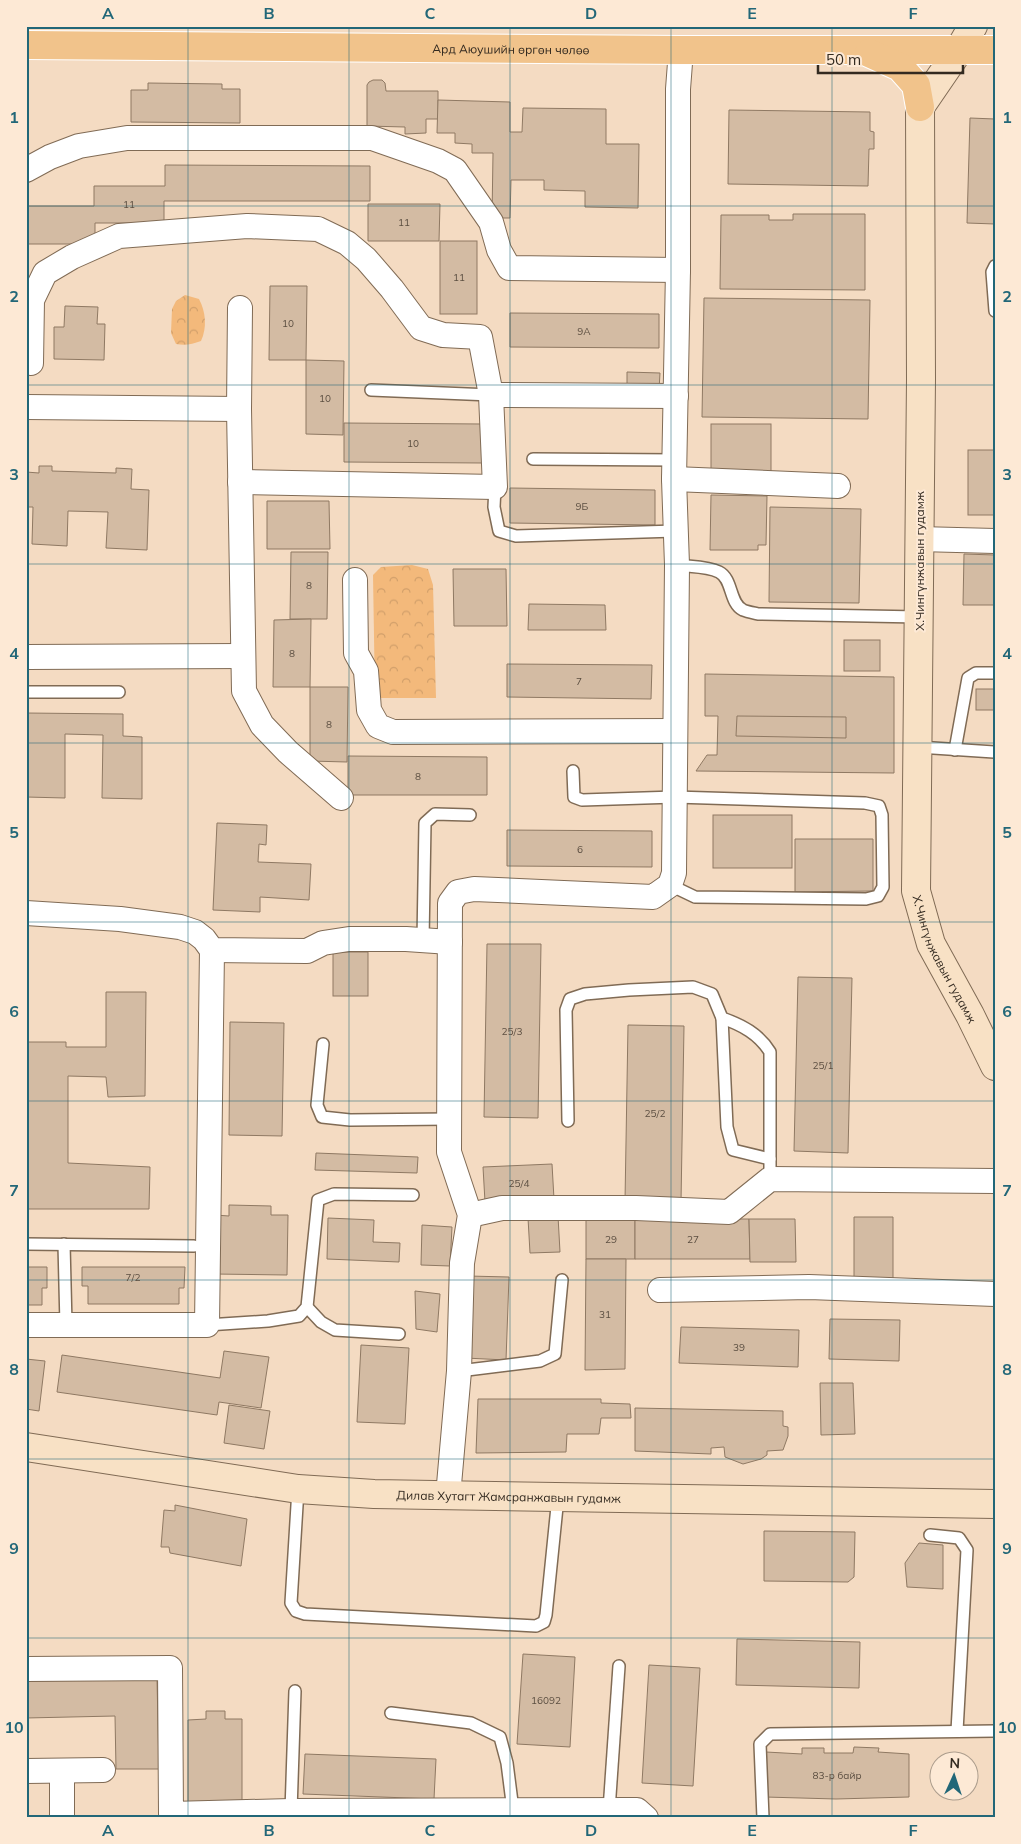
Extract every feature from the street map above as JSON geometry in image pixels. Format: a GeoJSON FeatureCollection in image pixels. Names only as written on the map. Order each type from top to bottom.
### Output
{"type":"FeatureCollection","features":[{"type":"Feature","properties":{"kind":"main road"},"geometry":{"type":"LineString","coordinates":[[920,107],[960,50],[973,26]]}},
{"type":"Feature","properties":{"kind":"main road","name":"Ард Аюушийн өргөн чөлөө"},"geometry":{"type":"LineString","coordinates":[[26,45],[113,36],[681,50],[995,50]]}},
{"type":"Feature","properties":{"kind":"main road"},"geometry":{"type":"LineString","coordinates":[[861,50],[900,67],[916,85],[920,107]]}},
{"type":"Feature","properties":{"kind":"main road","name":"Х.Чингүнжавын гудамж"},"geometry":{"type":"LineString","coordinates":[[920,107],[920,540],[916,891],[931,944],[995,1066]]}},
{"type":"Feature","properties":{"kind":"main road","name":"Дилав Хутагт Жамсранжавын гудамж"},"geometry":{"type":"LineString","coordinates":[[26,1447],[298,1490],[448,1496],[995,1504]]}},
{"type":"Feature","properties":{"kind":"street"},"geometry":{"type":"LineString","coordinates":[[448,1496],[458,1371],[462,1263],[470,1215],[449,1152],[450,903],[458,892],[474,889],[653,897],[670,885],[674,873],[677,565],[674,470],[678,270],[678,89],[681,50]]}},
{"type":"Feature","properties":{"kind":"street"},"geometry":{"type":"LineString","coordinates":[[26,170],[50,157],[79,146],[127,138],[372,138],[438,161],[455,170],[491,222],[499,250],[509,268],[678,270]]}},
{"type":"Feature","properties":{"kind":"street"},"geometry":{"type":"LineString","coordinates":[[31,364],[32,300],[45,273],[72,257],[119,236],[247,226],[318,229],[347,242],[366,259],[392,289],[421,328],[443,335],[480,338],[491,395],[495,487],[240,482]]}},
{"type":"Feature","properties":{"kind":"street"},"geometry":{"type":"LineString","coordinates":[[240,308],[239,409],[244,691],[262,725],[288,752],[341,798]]}},
{"type":"Feature","properties":{"kind":"street"},"geometry":{"type":"LineString","coordinates":[[491,395],[676,396]]}},
{"type":"Feature","properties":{"kind":"street"},"geometry":{"type":"LineString","coordinates":[[26,407],[239,409]]}},
{"type":"Feature","properties":{"kind":"street"},"geometry":{"type":"LineString","coordinates":[[674,470],[838,486]]}},
{"type":"Feature","properties":{"kind":"street"},"geometry":{"type":"LineString","coordinates":[[920,540],[995,541]]}},
{"type":"Feature","properties":{"kind":"street"},"geometry":{"type":"LineString","coordinates":[[355,580],[356,653],[366,671],[368,710],[378,726],[393,732],[674,731]]}},
{"type":"Feature","properties":{"kind":"street"},"geometry":{"type":"LineString","coordinates":[[26,657],[242,656]]}},
{"type":"Feature","properties":{"kind":"street"},"geometry":{"type":"LineString","coordinates":[[26,913],[120,919],[180,927],[195,932],[204,939],[212,950],[207,1324],[26,1325]]}},
{"type":"Feature","properties":{"kind":"street"},"geometry":{"type":"LineString","coordinates":[[212,950],[306,951],[324,943],[348,938],[450,942]]}},
{"type":"Feature","properties":{"kind":"street"},"geometry":{"type":"LineString","coordinates":[[470,1215],[502,1208],[636,1208],[729,1212],[770,1169],[995,1181]]}},
{"type":"Feature","properties":{"kind":"street"},"geometry":{"type":"LineString","coordinates":[[660,1290],[808,1287],[995,1294]]}},
{"type":"Feature","properties":{"kind":"street"},"geometry":{"type":"LineString","coordinates":[[26,1669],[170,1668],[165,1816],[291,1811],[637,1810],[646,1818]]}},
{"type":"Feature","properties":{"kind":"street"},"geometry":{"type":"LineString","coordinates":[[26,1771],[103,1770]]}},
{"type":"Feature","properties":{"kind":"street"},"geometry":{"type":"LineString","coordinates":[[62,1771],[62,1818]]}},
{"type":"Feature","properties":{"kind":"lane"},"geometry":{"type":"LineString","coordinates":[[995,266],[992,272],[995,311]]}},
{"type":"Feature","properties":{"kind":"lane"},"geometry":{"type":"LineString","coordinates":[[371,390],[491,395]]}},
{"type":"Feature","properties":{"kind":"lane"},"geometry":{"type":"LineString","coordinates":[[534,459],[674,470]]}},
{"type":"Feature","properties":{"kind":"lane"},"geometry":{"type":"LineString","coordinates":[[495,487],[494,507],[499,531],[516,536],[675,531]]}},
{"type":"Feature","properties":{"kind":"lane"},"geometry":{"type":"LineString","coordinates":[[677,565],[708,568],[721,573],[735,602],[742,610],[758,614],[919,617]]}},
{"type":"Feature","properties":{"kind":"lane"},"geometry":{"type":"LineString","coordinates":[[955,750],[968,678],[976,673],[995,673]]}},
{"type":"Feature","properties":{"kind":"lane"},"geometry":{"type":"LineString","coordinates":[[26,692],[119,692]]}},
{"type":"Feature","properties":{"kind":"lane"},"geometry":{"type":"LineString","coordinates":[[918,747],[994,752]]}},
{"type":"Feature","properties":{"kind":"lane"},"geometry":{"type":"LineString","coordinates":[[573,771],[574,797],[582,800],[674,797],[864,803],[879,806],[882,815],[883,887],[878,896],[866,899],[694,898],[670,885]]}},
{"type":"Feature","properties":{"kind":"lane"},"geometry":{"type":"LineString","coordinates":[[423,940],[425,823],[435,814],[470,815]]}},
{"type":"Feature","properties":{"kind":"lane"},"geometry":{"type":"LineString","coordinates":[[568,1121],[566,1010],[570,999],[585,994],[693,987],[712,994],[722,1018],[728,1127],[733,1150],[770,1169],[770,1052],[763,1040],[747,1029],[722,1018]]}},
{"type":"Feature","properties":{"kind":"lane"},"geometry":{"type":"LineString","coordinates":[[323,1044],[317,1106],[322,1117],[350,1120],[450,1118]]}},
{"type":"Feature","properties":{"kind":"lane"},"geometry":{"type":"LineString","coordinates":[[207,1324],[268,1321],[299,1316],[307,1308],[318,1200],[334,1194],[413,1195]]}},
{"type":"Feature","properties":{"kind":"lane"},"geometry":{"type":"LineString","coordinates":[[26,1244],[194,1246]]}},
{"type":"Feature","properties":{"kind":"lane"},"geometry":{"type":"LineString","coordinates":[[64,1244],[66,1325]]}},
{"type":"Feature","properties":{"kind":"lane"},"geometry":{"type":"LineString","coordinates":[[458,1371],[540,1361],[555,1354],[562,1280]]}},
{"type":"Feature","properties":{"kind":"lane"},"geometry":{"type":"LineString","coordinates":[[307,1308],[321,1322],[335,1330],[399,1334]]}},
{"type":"Feature","properties":{"kind":"lane"},"geometry":{"type":"LineString","coordinates":[[298,1490],[291,1603],[296,1611],[305,1614],[536,1626],[544,1622],[546,1615],[558,1497]]}},
{"type":"Feature","properties":{"kind":"lane"},"geometry":{"type":"LineString","coordinates":[[930,1535],[959,1538],[966,1550],[957,1731]]}},
{"type":"Feature","properties":{"kind":"lane"},"geometry":{"type":"LineString","coordinates":[[609,1810],[619,1666]]}},
{"type":"Feature","properties":{"kind":"lane"},"geometry":{"type":"LineString","coordinates":[[291,1811],[295,1691]]}},
{"type":"Feature","properties":{"kind":"lane"},"geometry":{"type":"LineString","coordinates":[[391,1713],[470,1723],[500,1737],[507,1764],[512,1810]]}},
{"type":"Feature","properties":{"kind":"lane"},"geometry":{"type":"LineString","coordinates":[[763,1818],[760,1744],[770,1734],[995,1731]]}},
{"type":"Feature","properties":{"kind":"green space"},"geometry":{"type":"Polygon","coordinates":[[[185,295],[199,299],[203,309],[205,325],[201,341],[180,345],[176,344],[171,333],[172,309],[176,301],[185,295]]]}},
{"type":"Feature","properties":{"kind":"green space"},"geometry":{"type":"Polygon","coordinates":[[[412,565],[428,569],[433,585],[436,698],[375,698],[373,575],[381,567],[412,565]]]}},
{"type":"Feature","properties":{"kind":"building"},"geometry":{"type":"Polygon","coordinates":[[[373,80],[382,80],[385,83],[386,91],[438,91],[438,119],[426,119],[426,133],[405,134],[405,127],[367,126],[367,85],[373,80]]]}},
{"type":"Feature","properties":{"kind":"building"},"geometry":{"type":"Polygon","coordinates":[[[148,83],[222,84],[222,89],[240,89],[240,123],[131,122],[131,90],[148,90],[148,83]]]}},
{"type":"Feature","properties":{"kind":"building"},"geometry":{"type":"Polygon","coordinates":[[[438,100],[510,102],[510,132],[522,132],[523,108],[606,109],[606,144],[639,144],[638,208],[585,207],[585,191],[544,190],[544,180],[511,180],[510,218],[492,218],[493,153],[472,153],[472,144],[455,143],[455,133],[437,133],[438,100]]]}},
{"type":"Feature","properties":{"kind":"building"},"geometry":{"type":"Polygon","coordinates":[[[729,110],[870,112],[870,131],[874,132],[874,149],[869,149],[868,186],[728,184],[729,110]]]}},
{"type":"Feature","properties":{"kind":"building"},"geometry":{"type":"Polygon","coordinates":[[[970,118],[995,119],[995,224],[967,223],[970,118]]]}},
{"type":"Feature","properties":{"kind":"building"},"geometry":{"type":"Polygon","coordinates":[[[165,165],[370,166],[370,201],[164,201],[164,223],[95,223],[95,244],[26,244],[26,206],[94,206],[94,186],[165,186],[165,165]]]}},
{"type":"Feature","properties":{"kind":"building"},"geometry":{"type":"Polygon","coordinates":[[[368,204],[440,204],[439,241],[368,241],[368,204]]]}},
{"type":"Feature","properties":{"kind":"building"},"geometry":{"type":"Polygon","coordinates":[[[793,214],[865,214],[865,290],[720,289],[721,215],[769,215],[769,220],[793,220],[793,214]]]}},
{"type":"Feature","properties":{"kind":"building"},"geometry":{"type":"Polygon","coordinates":[[[440,241],[477,241],[477,314],[440,314],[440,241]]]}},
{"type":"Feature","properties":{"kind":"building"},"geometry":{"type":"Polygon","coordinates":[[[270,286],[307,286],[306,360],[269,360],[270,286]]]}},
{"type":"Feature","properties":{"kind":"building"},"geometry":{"type":"Polygon","coordinates":[[[704,298],[870,300],[868,419],[702,417],[704,298]]]}},
{"type":"Feature","properties":{"kind":"building"},"geometry":{"type":"Polygon","coordinates":[[[65,306],[98,307],[97,324],[105,324],[104,360],[54,359],[54,327],[64,327],[65,306]]]}},
{"type":"Feature","properties":{"kind":"building"},"geometry":{"type":"Polygon","coordinates":[[[510,313],[659,314],[659,348],[510,347],[510,313]]]}},
{"type":"Feature","properties":{"kind":"building"},"geometry":{"type":"Polygon","coordinates":[[[306,360],[344,361],[343,435],[306,434],[306,360]]]}},
{"type":"Feature","properties":{"kind":"building"},"geometry":{"type":"Polygon","coordinates":[[[627,372],[660,373],[659,390],[627,389],[627,372]]]}},
{"type":"Feature","properties":{"kind":"building"},"geometry":{"type":"Polygon","coordinates":[[[344,423],[483,424],[482,463],[344,462],[344,423]]]}},
{"type":"Feature","properties":{"kind":"building"},"geometry":{"type":"Polygon","coordinates":[[[711,424],[771,424],[771,475],[711,475],[711,424]]]}},
{"type":"Feature","properties":{"kind":"building"},"geometry":{"type":"Polygon","coordinates":[[[968,450],[995,450],[995,515],[968,515],[968,450]]]}},
{"type":"Feature","properties":{"kind":"building"},"geometry":{"type":"Polygon","coordinates":[[[39,466],[52,466],[52,471],[116,473],[116,468],[132,469],[131,489],[149,490],[147,550],[106,548],[108,512],[68,511],[67,546],[32,544],[33,507],[26,507],[26,472],[39,473],[39,466]]]}},
{"type":"Feature","properties":{"kind":"building"},"geometry":{"type":"Polygon","coordinates":[[[510,488],[655,490],[655,525],[510,523],[510,488]]]}},
{"type":"Feature","properties":{"kind":"building"},"geometry":{"type":"Polygon","coordinates":[[[711,495],[767,496],[766,545],[758,545],[758,550],[710,550],[711,495]]]}},
{"type":"Feature","properties":{"kind":"building"},"geometry":{"type":"Polygon","coordinates":[[[267,501],[329,501],[330,549],[267,549],[267,501]]]}},
{"type":"Feature","properties":{"kind":"building"},"geometry":{"type":"Polygon","coordinates":[[[770,507],[861,509],[859,603],[769,602],[770,507]]]}},
{"type":"Feature","properties":{"kind":"building"},"geometry":{"type":"Polygon","coordinates":[[[291,552],[328,552],[327,619],[290,619],[291,552]]]}},
{"type":"Feature","properties":{"kind":"building"},"geometry":{"type":"Polygon","coordinates":[[[964,554],[995,555],[995,605],[963,605],[964,554]]]}},
{"type":"Feature","properties":{"kind":"building"},"geometry":{"type":"Polygon","coordinates":[[[453,569],[506,569],[507,626],[454,626],[453,569]]]}},
{"type":"Feature","properties":{"kind":"building"},"geometry":{"type":"Polygon","coordinates":[[[529,604],[605,605],[606,630],[528,630],[529,604]]]}},
{"type":"Feature","properties":{"kind":"building"},"geometry":{"type":"Polygon","coordinates":[[[311,619],[310,687],[273,687],[274,620],[311,619]]]}},
{"type":"Feature","properties":{"kind":"building"},"geometry":{"type":"Polygon","coordinates":[[[844,640],[880,640],[880,671],[844,671],[844,640]]]}},
{"type":"Feature","properties":{"kind":"building"},"geometry":{"type":"Polygon","coordinates":[[[507,664],[652,665],[651,699],[507,697],[507,664]]]}},
{"type":"Feature","properties":{"kind":"building"},"geometry":{"type":"Polygon","coordinates":[[[705,674],[894,677],[894,773],[696,771],[707,755],[717,755],[718,716],[705,716],[705,674]]]}},
{"type":"Feature","properties":{"kind":"building"},"geometry":{"type":"Polygon","coordinates":[[[310,687],[348,687],[347,762],[310,761],[310,687]]]}},
{"type":"Feature","properties":{"kind":"building"},"geometry":{"type":"Polygon","coordinates":[[[976,689],[995,689],[995,710],[976,710],[976,689]]]}},
{"type":"Feature","properties":{"kind":"building"},"geometry":{"type":"Polygon","coordinates":[[[26,713],[123,714],[123,736],[142,737],[142,799],[102,798],[103,735],[65,734],[65,798],[26,797],[26,713]]]}},
{"type":"Feature","properties":{"kind":"building"},"geometry":{"type":"Polygon","coordinates":[[[737,716],[846,717],[846,738],[736,736],[737,716]]]}},
{"type":"Feature","properties":{"kind":"building"},"geometry":{"type":"Polygon","coordinates":[[[348,756],[487,757],[487,795],[348,795],[348,756]]]}},
{"type":"Feature","properties":{"kind":"building"},"geometry":{"type":"Polygon","coordinates":[[[713,815],[792,815],[792,868],[713,868],[713,815]]]}},
{"type":"Feature","properties":{"kind":"building"},"geometry":{"type":"Polygon","coordinates":[[[217,823],[267,825],[266,845],[259,844],[258,862],[311,864],[309,900],[260,897],[260,912],[213,910],[217,823]]]}},
{"type":"Feature","properties":{"kind":"building"},"geometry":{"type":"Polygon","coordinates":[[[507,830],[652,831],[652,867],[507,866],[507,830]]]}},
{"type":"Feature","properties":{"kind":"building"},"geometry":{"type":"Polygon","coordinates":[[[795,839],[873,839],[873,891],[795,892],[795,839]]]}},
{"type":"Feature","properties":{"kind":"building"},"geometry":{"type":"Polygon","coordinates":[[[487,944],[541,944],[538,1118],[484,1117],[487,944]]]}},
{"type":"Feature","properties":{"kind":"building"},"geometry":{"type":"Polygon","coordinates":[[[333,952],[368,952],[368,996],[333,996],[333,952]]]}},
{"type":"Feature","properties":{"kind":"building"},"geometry":{"type":"Polygon","coordinates":[[[798,977],[852,978],[848,1153],[794,1151],[798,977]]]}},
{"type":"Feature","properties":{"kind":"building"},"geometry":{"type":"Polygon","coordinates":[[[106,992],[146,992],[145,1096],[108,1097],[106,1077],[68,1076],[68,1163],[150,1167],[149,1209],[26,1209],[26,1042],[66,1042],[66,1047],[106,1047],[106,992]]]}},
{"type":"Feature","properties":{"kind":"building"},"geometry":{"type":"Polygon","coordinates":[[[230,1022],[284,1023],[282,1136],[229,1135],[230,1022]]]}},
{"type":"Feature","properties":{"kind":"building"},"geometry":{"type":"Polygon","coordinates":[[[628,1025],[684,1026],[681,1202],[625,1201],[628,1025]]]}},
{"type":"Feature","properties":{"kind":"building"},"geometry":{"type":"Polygon","coordinates":[[[316,1153],[418,1157],[417,1173],[315,1170],[316,1153]]]}},
{"type":"Feature","properties":{"kind":"building"},"geometry":{"type":"Polygon","coordinates":[[[552,1164],[554,1199],[485,1202],[483,1167],[552,1164]]]}},
{"type":"Feature","properties":{"kind":"building"},"geometry":{"type":"Polygon","coordinates":[[[229,1205],[271,1206],[271,1215],[288,1215],[287,1275],[214,1274],[215,1215],[229,1216],[229,1205]]]}},
{"type":"Feature","properties":{"kind":"building"},"geometry":{"type":"Polygon","coordinates":[[[558,1216],[560,1252],[530,1253],[528,1218],[558,1216]]]}},
{"type":"Feature","properties":{"kind":"building"},"geometry":{"type":"Polygon","coordinates":[[[854,1217],[893,1217],[893,1283],[854,1282],[854,1217]]]}},
{"type":"Feature","properties":{"kind":"building"},"geometry":{"type":"Polygon","coordinates":[[[328,1218],[374,1220],[373,1242],[400,1243],[399,1262],[327,1259],[328,1218]]]}},
{"type":"Feature","properties":{"kind":"building"},"geometry":{"type":"Polygon","coordinates":[[[586,1219],[635,1219],[635,1259],[586,1259],[586,1219]]]}},
{"type":"Feature","properties":{"kind":"building"},"geometry":{"type":"Polygon","coordinates":[[[635,1219],[749,1219],[750,1259],[635,1259],[635,1219]]]}},
{"type":"Feature","properties":{"kind":"building"},"geometry":{"type":"Polygon","coordinates":[[[749,1219],[795,1219],[796,1262],[750,1262],[749,1219]]]}},
{"type":"Feature","properties":{"kind":"building"},"geometry":{"type":"Polygon","coordinates":[[[422,1225],[452,1227],[450,1266],[421,1265],[422,1225]]]}},
{"type":"Feature","properties":{"kind":"building"},"geometry":{"type":"Polygon","coordinates":[[[586,1259],[626,1259],[625,1369],[585,1370],[586,1259]]]}},
{"type":"Feature","properties":{"kind":"building"},"geometry":{"type":"Polygon","coordinates":[[[26,1267],[47,1267],[47,1288],[42,1288],[42,1305],[26,1305],[26,1267]]]}},
{"type":"Feature","properties":{"kind":"building"},"geometry":{"type":"Polygon","coordinates":[[[82,1267],[185,1267],[184,1288],[179,1288],[179,1304],[88,1304],[88,1286],[82,1286],[82,1267]]]}},
{"type":"Feature","properties":{"kind":"building"},"geometry":{"type":"Polygon","coordinates":[[[468,1276],[509,1277],[506,1360],[465,1358],[468,1276]]]}},
{"type":"Feature","properties":{"kind":"building"},"geometry":{"type":"Polygon","coordinates":[[[415,1291],[440,1294],[437,1332],[416,1329],[415,1291]]]}},
{"type":"Feature","properties":{"kind":"building"},"geometry":{"type":"Polygon","coordinates":[[[830,1319],[900,1320],[899,1361],[829,1359],[830,1319]]]}},
{"type":"Feature","properties":{"kind":"building"},"geometry":{"type":"Polygon","coordinates":[[[681,1327],[799,1330],[798,1367],[679,1363],[681,1327]]]}},
{"type":"Feature","properties":{"kind":"building"},"geometry":{"type":"Polygon","coordinates":[[[361,1345],[409,1348],[405,1424],[357,1422],[361,1345]]]}},
{"type":"Feature","properties":{"kind":"building"},"geometry":{"type":"Polygon","coordinates":[[[224,1351],[269,1357],[261,1408],[219,1402],[217,1415],[57,1392],[62,1355],[220,1378],[224,1351]]]}},
{"type":"Feature","properties":{"kind":"building"},"geometry":{"type":"Polygon","coordinates":[[[26,1359],[45,1361],[39,1411],[26,1409],[26,1359]]]}},
{"type":"Feature","properties":{"kind":"building"},"geometry":{"type":"Polygon","coordinates":[[[820,1383],[853,1383],[855,1434],[821,1435],[820,1383]]]}},
{"type":"Feature","properties":{"kind":"building"},"geometry":{"type":"Polygon","coordinates":[[[478,1399],[601,1399],[601,1403],[630,1404],[631,1418],[601,1418],[599,1434],[567,1434],[566,1452],[476,1453],[478,1399]]]}},
{"type":"Feature","properties":{"kind":"building"},"geometry":{"type":"Polygon","coordinates":[[[229,1405],[270,1411],[264,1449],[224,1443],[229,1405]]]}},
{"type":"Feature","properties":{"kind":"building"},"geometry":{"type":"Polygon","coordinates":[[[635,1408],[783,1411],[783,1426],[788,1427],[788,1436],[783,1450],[767,1451],[767,1455],[761,1459],[743,1464],[725,1457],[724,1447],[711,1448],[711,1454],[635,1451],[635,1408]]]}},
{"type":"Feature","properties":{"kind":"building"},"geometry":{"type":"Polygon","coordinates":[[[175,1505],[247,1519],[241,1566],[170,1553],[169,1547],[161,1547],[164,1510],[175,1511],[175,1505]]]}},
{"type":"Feature","properties":{"kind":"building"},"geometry":{"type":"Polygon","coordinates":[[[764,1531],[855,1532],[854,1577],[848,1582],[764,1581],[764,1531]]]}},
{"type":"Feature","properties":{"kind":"building"},"geometry":{"type":"Polygon","coordinates":[[[919,1543],[943,1545],[943,1589],[907,1587],[905,1563],[919,1543]]]}},
{"type":"Feature","properties":{"kind":"building"},"geometry":{"type":"Polygon","coordinates":[[[737,1639],[860,1642],[859,1688],[736,1685],[737,1639]]]}},
{"type":"Feature","properties":{"kind":"building"},"geometry":{"type":"Polygon","coordinates":[[[523,1654],[575,1657],[570,1747],[517,1744],[523,1654]]]}},
{"type":"Feature","properties":{"kind":"building"},"geometry":{"type":"Polygon","coordinates":[[[649,1665],[700,1668],[693,1786],[642,1783],[649,1665]]]}},
{"type":"Feature","properties":{"kind":"building"},"geometry":{"type":"Polygon","coordinates":[[[157,1679],[159,1769],[116,1769],[115,1716],[26,1718],[26,1681],[157,1679]]]}},
{"type":"Feature","properties":{"kind":"building"},"geometry":{"type":"Polygon","coordinates":[[[206,1711],[225,1711],[225,1719],[242,1719],[242,1804],[188,1804],[188,1720],[206,1719],[206,1711]]]}},
{"type":"Feature","properties":{"kind":"building"},"geometry":{"type":"Polygon","coordinates":[[[854,1747],[879,1748],[878,1752],[909,1754],[909,1797],[836,1799],[765,1797],[766,1752],[802,1754],[802,1748],[824,1748],[824,1753],[853,1753],[854,1747]]]}},
{"type":"Feature","properties":{"kind":"building"},"geometry":{"type":"Polygon","coordinates":[[[305,1754],[436,1759],[434,1799],[303,1794],[305,1754]]]}}]}
